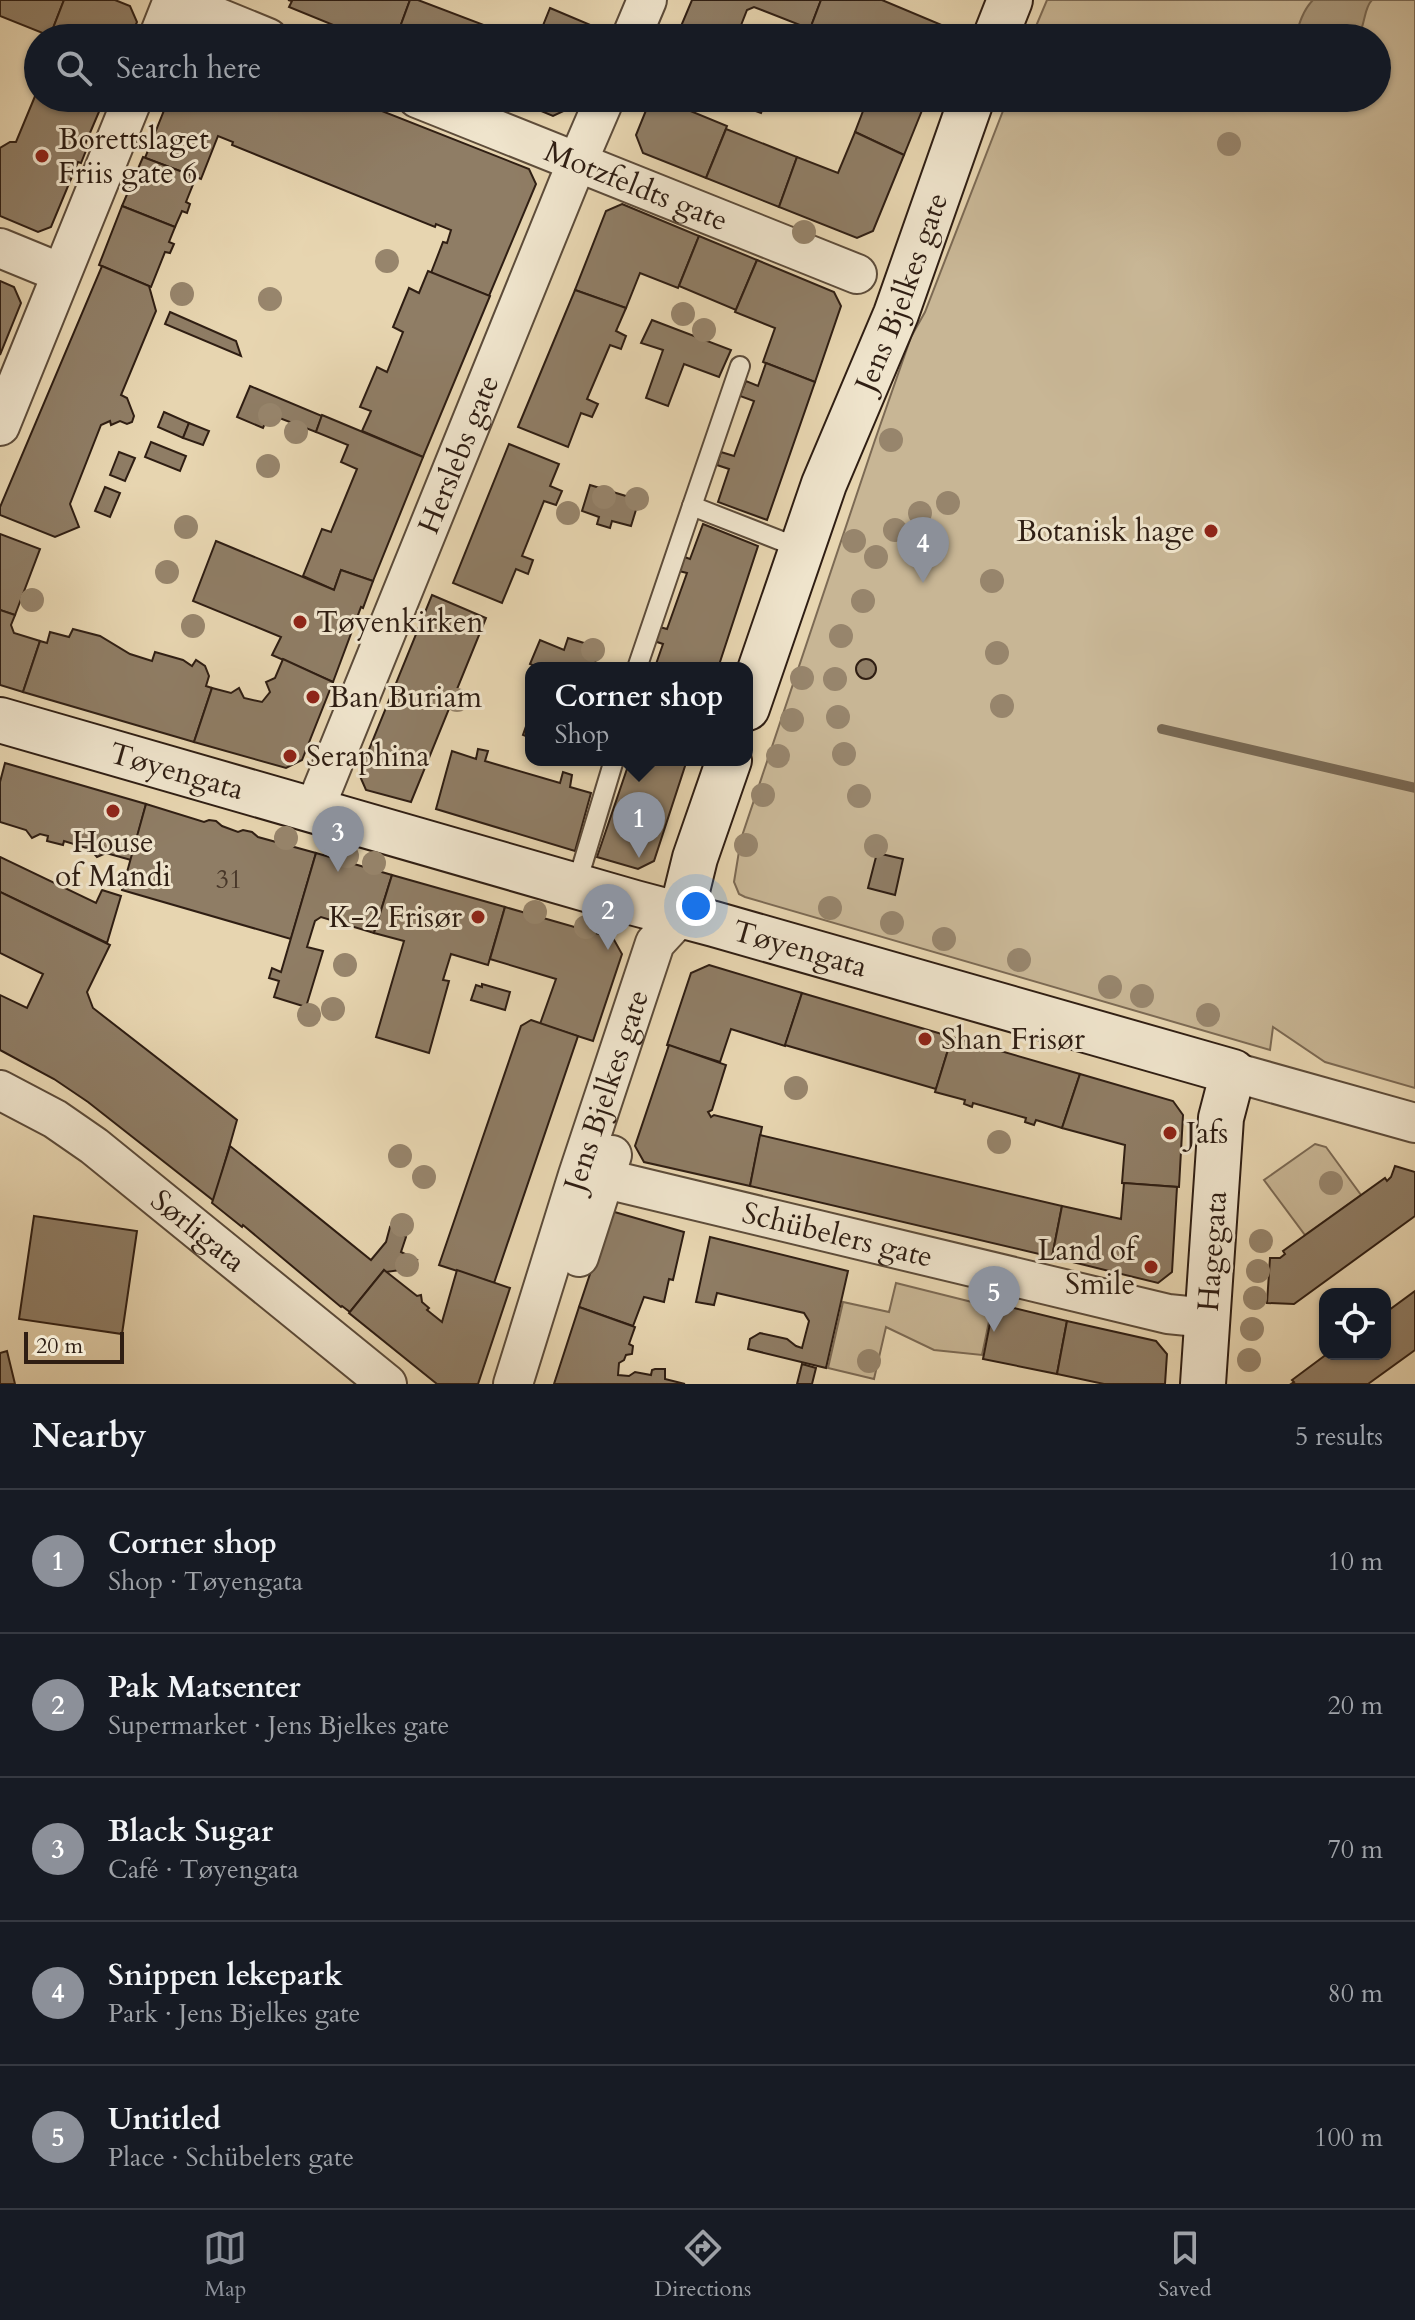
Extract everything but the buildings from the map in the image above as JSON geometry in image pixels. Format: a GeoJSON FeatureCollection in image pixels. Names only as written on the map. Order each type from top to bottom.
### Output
{"type":"FeatureCollection","features":[{"type":"Feature","properties":{"kind":"main road"},"geometry":{"type":"LineString","coordinates":[[1001,24],[1010,0]]}},
{"type":"Feature","properties":{"kind":"main road","name":"Jens Bjelkes gate"},"geometry":{"type":"LineString","coordinates":[[753,691],[824,484],[857,338],[881,270],[964,112]]}},
{"type":"Feature","properties":{"kind":"main road","name":"Tøyengata"},"geometry":{"type":"LineString","coordinates":[[0,720],[1233,1072]]}},
{"type":"Feature","properties":{"kind":"main road","name":"Jens Bjelkes gate"},"geometry":{"type":"LineString","coordinates":[[681,915],[695,858],[727,766]]}},
{"type":"Feature","properties":{"kind":"main road","name":"Hagegata"},"geometry":{"type":"LineString","coordinates":[[1203,1384],[1221,1118],[1233,1072]]}},
{"type":"Feature","properties":{"kind":"street"},"geometry":{"type":"LineString","coordinates":[[164,24],[174,0],[233,24]]}},
{"type":"Feature","properties":{"kind":"street"},"geometry":{"type":"LineString","coordinates":[[637,24],[647,0]]}},
{"type":"Feature","properties":{"kind":"street"},"geometry":{"type":"LineString","coordinates":[[0,426],[127,112]]}},
{"type":"Feature","properties":{"kind":"street","name":"Motzfeldts gate"},"geometry":{"type":"LineString","coordinates":[[453,112],[857,274]]}},
{"type":"Feature","properties":{"kind":"street","name":"Herslebs gate"},"geometry":{"type":"LineString","coordinates":[[314,810],[599,112]]}},
{"type":"Feature","properties":{"kind":"street"},"geometry":{"type":"LineString","coordinates":[[0,248],[61,273]]}},
{"type":"Feature","properties":{"kind":"street"},"geometry":{"type":"LineString","coordinates":[[579,1257],[680,950],[681,915]]}},
{"type":"Feature","properties":{"kind":"street","name":"Jens Bjelkes gate"},"geometry":{"type":"LineString","coordinates":[[513,1384],[655,943],[681,915]]}},
{"type":"Feature","properties":{"kind":"street","name":"Tøyengata"},"geometry":{"type":"LineString","coordinates":[[1233,1072],[1415,1123]]}},
{"type":"Feature","properties":{"kind":"street","name":"Sørligata"},"geometry":{"type":"LineString","coordinates":[[0,1090],[55,1119],[106,1155],[387,1384]]}},
{"type":"Feature","properties":{"kind":"street","name":"Schübelers gate"},"geometry":{"type":"LineString","coordinates":[[606,1179],[1168,1314],[1208,1318]]}},
{"type":"Feature","properties":{"kind":"lane"},"geometry":{"type":"LineString","coordinates":[[639,662],[740,366]]}},
{"type":"Feature","properties":{"kind":"lane"},"geometry":{"type":"LineString","coordinates":[[692,506],[802,549]]}},
{"type":"Feature","properties":{"kind":"lane"},"geometry":{"type":"LineString","coordinates":[[576,886],[612,766]]}},
{"type":"Feature","properties":{"kind":"shaded area","name":"Botanisk hage"},"geometry":{"type":"Polygon","coordinates":[[[1047,0],[1415,0],[1415,1088],[1325,1062],[1273,1027],[1270,1050],[745,897],[739,894],[734,882],[741,839],[875,440],[911,337],[925,312],[1003,112],[1391,112],[1391,24],[1037,24],[1047,0]]]}},
{"type":"Feature","properties":{"kind":"shaded area"},"geometry":{"type":"Polygon","coordinates":[[[1313,0],[1372,0],[1363,24],[1299,24],[1313,0]]]}},
{"type":"Feature","properties":{"kind":"shaded area"},"geometry":{"type":"Polygon","coordinates":[[[1315,1144],[1326,1147],[1361,1195],[1305,1235],[1264,1180],[1315,1144]]]}},
{"type":"Feature","properties":{"kind":"shaded area"},"geometry":{"type":"Polygon","coordinates":[[[896,1283],[992,1307],[982,1355],[934,1350],[886,1327],[874,1379],[828,1368],[843,1302],[889,1312],[896,1283]]]}},
{"type":"Feature","properties":{"kind":"waterway"},"geometry":{"type":"LineString","coordinates":[[1162,729],[1415,788]]}},
{"type":"Feature","properties":{"kind":"place","name":"Borettslaget Friis gate 6"},"geometry":{"type":"Point","coordinates":[42,156]}},
{"type":"Feature","properties":{"kind":"place","name":"Botanisk hage"},"geometry":{"type":"Point","coordinates":[1211,531]}},
{"type":"Feature","properties":{"kind":"place","name":"Snippen lekepark"},"geometry":{"type":"Point","coordinates":[923,583]}},
{"type":"Feature","properties":{"kind":"place","name":"Tøyenkirken"},"geometry":{"type":"Point","coordinates":[300,622]}},
{"type":"Feature","properties":{"kind":"place","name":"Ban Buriam"},"geometry":{"type":"Point","coordinates":[313,697]}},
{"type":"Feature","properties":{"kind":"place","name":"Seraphina"},"geometry":{"type":"Point","coordinates":[290,756]}},
{"type":"Feature","properties":{"kind":"place","name":"House of Mandi"},"geometry":{"type":"Point","coordinates":[113,811]}},
{"type":"Feature","properties":{"kind":"place","name":"Corner shop"},"geometry":{"type":"Point","coordinates":[639,858]}},
{"type":"Feature","properties":{"kind":"place","name":"Black Sugar"},"geometry":{"type":"Point","coordinates":[338,872]}},
{"type":"Feature","properties":{"kind":"place","name":"K-2 Frisør"},"geometry":{"type":"Point","coordinates":[478,917]}},
{"type":"Feature","properties":{"kind":"place","name":"Pak Matsenter"},"geometry":{"type":"Point","coordinates":[608,950]}},
{"type":"Feature","properties":{"kind":"place","name":"Shan Frisør"},"geometry":{"type":"Point","coordinates":[925,1039]}},
{"type":"Feature","properties":{"kind":"place","name":"Jafs"},"geometry":{"type":"Point","coordinates":[1170,1133]}},
{"type":"Feature","properties":{"kind":"place","name":"Land of Smile"},"geometry":{"type":"Point","coordinates":[1151,1267]}},
{"type":"Feature","properties":{"kind":"place","name":"Untitled"},"geometry":{"type":"Point","coordinates":[994,1332]}}]}
